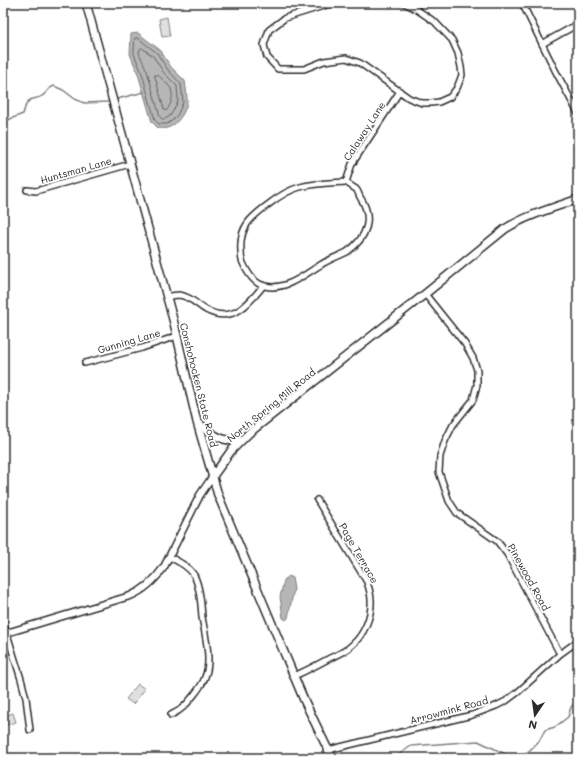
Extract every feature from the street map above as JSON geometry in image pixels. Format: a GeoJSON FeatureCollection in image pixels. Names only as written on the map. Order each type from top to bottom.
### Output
{"type":"FeatureCollection","features":[{"type":"Feature","properties":{"kind":"main road","name":"Conshohocken State Road"},"geometry":{"type":"LineString","coordinates":[[86,3],[177,336],[197,422],[218,495],[313,720],[332,758]]}},
{"type":"Feature","properties":{"kind":"main road","name":"North Spring Mill Road"},"geometry":{"type":"LineString","coordinates":[[213,476],[240,441],[496,236],[513,224],[533,214],[578,200]]}},
{"type":"Feature","properties":{"kind":"main road"},"geometry":{"type":"LineString","coordinates":[[197,422],[211,434],[219,438],[229,441],[240,441]]}},
{"type":"Feature","properties":{"kind":"street"},"geometry":{"type":"LineString","coordinates":[[333,3],[286,18],[269,30],[264,45],[267,57],[278,69],[304,69],[324,61],[346,58],[360,63],[409,98],[422,103],[439,102],[450,97],[457,88],[462,75],[458,53],[452,40],[435,22],[404,3]]}},
{"type":"Feature","properties":{"kind":"street"},"geometry":{"type":"LineString","coordinates":[[522,3],[578,113]]}},
{"type":"Feature","properties":{"kind":"street"},"geometry":{"type":"LineString","coordinates":[[542,44],[578,24]]}},
{"type":"Feature","properties":{"kind":"street","name":"Calaway Lane"},"geometry":{"type":"LineString","coordinates":[[346,182],[352,164],[400,91]]}},
{"type":"Feature","properties":{"kind":"street","name":"Huntsman Lane"},"geometry":{"type":"LineString","coordinates":[[27,190],[36,191],[130,164]]}},
{"type":"Feature","properties":{"kind":"street"},"geometry":{"type":"LineString","coordinates":[[346,182],[356,190],[363,201],[368,215],[367,225],[360,240],[346,252],[330,259],[288,285],[275,288],[263,286],[253,279],[246,270],[242,260],[241,239],[248,222],[280,196],[300,187],[346,182]]}},
{"type":"Feature","properties":{"kind":"street"},"geometry":{"type":"LineString","coordinates":[[166,297],[177,295],[184,296],[211,312],[230,314],[239,311],[248,305],[263,286]]}},
{"type":"Feature","properties":{"kind":"street","name":"Pinewood Road"},"geometry":{"type":"LineString","coordinates":[[425,294],[465,344],[473,358],[477,370],[477,385],[473,400],[453,425],[445,440],[440,456],[438,472],[449,501],[456,513],[497,541],[507,554],[560,654]]}},
{"type":"Feature","properties":{"kind":"street","name":"Gunning Lane"},"geometry":{"type":"LineString","coordinates":[[85,363],[142,348],[177,336]]}},
{"type":"Feature","properties":{"kind":"street","name":"North Spring Mill Road"},"geometry":{"type":"LineString","coordinates":[[5,634],[136,593],[147,586],[157,577],[170,557],[200,495],[213,476]]}},
{"type":"Feature","properties":{"kind":"street","name":"Page Terrace"},"geometry":{"type":"LineString","coordinates":[[294,676],[352,646],[364,630],[369,618],[371,605],[367,582],[317,500]]}},
{"type":"Feature","properties":{"kind":"street"},"geometry":{"type":"LineString","coordinates":[[170,557],[186,567],[196,580],[208,659],[207,673],[201,685],[186,706],[171,714]]}},
{"type":"Feature","properties":{"kind":"street"},"geometry":{"type":"LineString","coordinates":[[3,621],[5,634],[22,679],[30,730]]}},
{"type":"Feature","properties":{"kind":"street","name":"Arrowmink Road"},"geometry":{"type":"LineString","coordinates":[[328,750],[472,715],[496,706],[518,692],[560,654],[578,641]]}},
{"type":"Feature","properties":{"kind":"shaded area"},"geometry":{"type":"Polygon","coordinates":[[[167,17],[170,36],[162,37],[159,19],[167,17]]]}},
{"type":"Feature","properties":{"kind":"shaded area"},"geometry":{"type":"Polygon","coordinates":[[[138,684],[145,689],[133,704],[126,699],[138,684]]]}},
{"type":"Feature","properties":{"kind":"shaded area"},"geometry":{"type":"Polygon","coordinates":[[[13,713],[16,722],[3,726],[3,716],[13,713]]]}},
{"type":"Feature","properties":{"kind":"water"},"geometry":{"type":"Polygon","coordinates":[[[138,33],[160,50],[171,67],[185,81],[187,105],[181,117],[171,127],[158,128],[152,122],[138,74],[130,54],[131,34],[138,33]]]}},
{"type":"Feature","properties":{"kind":"water"},"geometry":{"type":"Polygon","coordinates":[[[289,576],[292,578],[294,589],[288,618],[286,620],[283,618],[280,597],[284,580],[289,576]]]}},
{"type":"Feature","properties":{"kind":"waterway"},"geometry":{"type":"LineString","coordinates":[[3,123],[23,114],[29,101],[39,98],[54,86],[84,103],[108,102]]}},
{"type":"Feature","properties":{"kind":"waterway"},"geometry":{"type":"LineString","coordinates":[[117,99],[144,92]]}},
{"type":"Feature","properties":{"kind":"waterway"},"geometry":{"type":"LineString","coordinates":[[394,758],[411,746],[478,741],[512,757],[520,757],[539,741],[545,730],[555,727],[568,717],[571,707],[578,700]]}}]}
